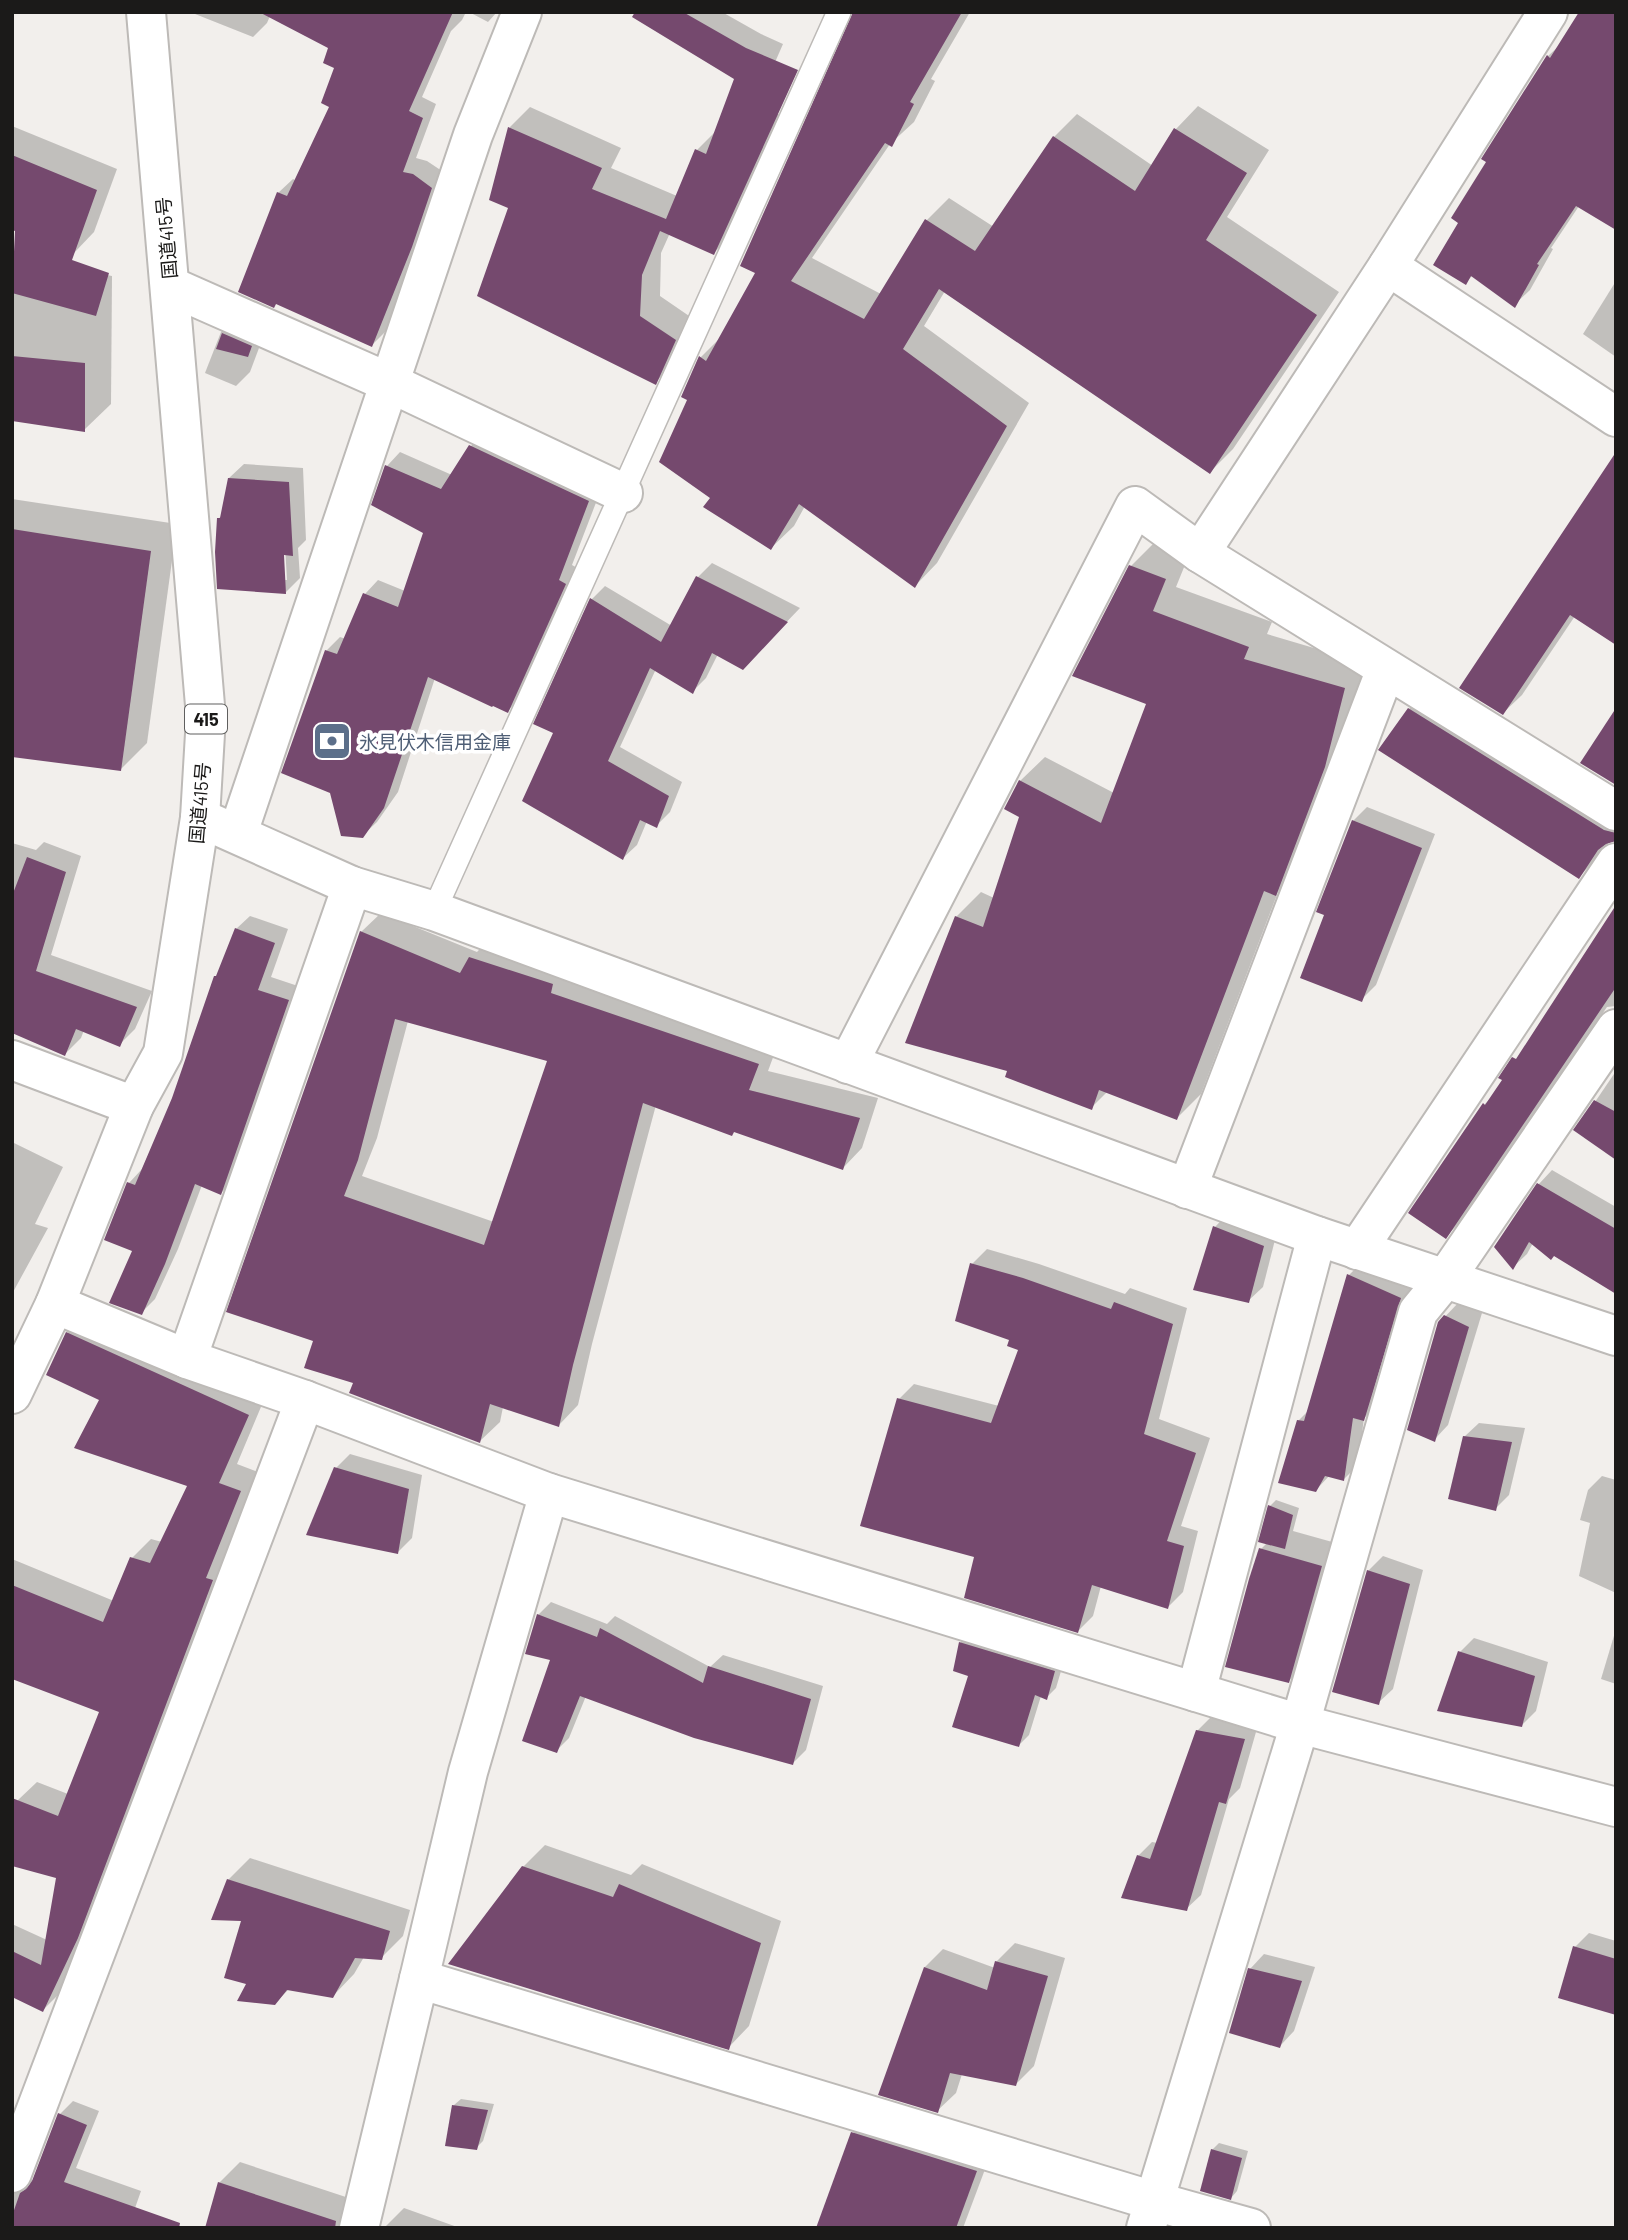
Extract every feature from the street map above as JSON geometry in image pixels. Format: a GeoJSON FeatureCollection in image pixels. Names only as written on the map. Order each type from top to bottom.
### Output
{"type":"FeatureCollection","features":[{"type":"Feature","properties":{"kind":"main road","name":"国道415号"},"geometry":{"type":"LineString","coordinates":[[12,1394],[55,1304],[134,1106],[163,1053],[200,818],[206,717],[146,12]]}},
{"type":"Feature","properties":{"kind":"main road"},"geometry":{"type":"LineString","coordinates":[[238,833],[474,135],[522,12]]}},
{"type":"Feature","properties":{"kind":"main road"},"geometry":{"type":"LineString","coordinates":[[1200,553],[1388,265],[1548,12]]}},
{"type":"Feature","properties":{"kind":"main road"},"geometry":{"type":"LineString","coordinates":[[1388,265],[1616,417]]}},
{"type":"Feature","properties":{"kind":"main road"},"geometry":{"type":"LineString","coordinates":[[170,286],[390,383],[622,493]]}},
{"type":"Feature","properties":{"kind":"main road"},"geometry":{"type":"LineString","coordinates":[[848,1064],[1135,506],[1200,553],[1616,811]]}},
{"type":"Feature","properties":{"kind":"main road"},"geometry":{"type":"LineString","coordinates":[[1187,1189],[1386,668]]}},
{"type":"Feature","properties":{"kind":"main road"},"geometry":{"type":"LineString","coordinates":[[200,818],[352,886],[434,911],[1317,1236],[1616,1336]]}},
{"type":"Feature","properties":{"kind":"main road"},"geometry":{"type":"LineString","coordinates":[[1357,1250],[1616,863]]}},
{"type":"Feature","properties":{"kind":"main road"},"geometry":{"type":"LineString","coordinates":[[187,1359],[352,886]]}},
{"type":"Feature","properties":{"kind":"main road"},"geometry":{"type":"LineString","coordinates":[[1150,2215],[1300,1724],[1418,1312],[1445,1279],[1616,1029]]}},
{"type":"Feature","properties":{"kind":"main road"},"geometry":{"type":"LineString","coordinates":[[12,1060],[134,1106]]}},
{"type":"Feature","properties":{"kind":"main road"},"geometry":{"type":"LineString","coordinates":[[1196,1692],[1317,1236]]}},
{"type":"Feature","properties":{"kind":"main road"},"geometry":{"type":"LineString","coordinates":[[55,1304],[187,1359],[305,1400],[549,1493],[1300,1724],[1616,1807]]}},
{"type":"Feature","properties":{"kind":"main road"},"geometry":{"type":"LineString","coordinates":[[12,2173],[305,1400]]}},
{"type":"Feature","properties":{"kind":"main road"},"geometry":{"type":"LineString","coordinates":[[359,2228],[468,1772],[549,1493]]}},
{"type":"Feature","properties":{"kind":"main road"},"geometry":{"type":"LineString","coordinates":[[419,1979],[1150,2215],[1251,2228]]}},
{"type":"Feature","properties":{"kind":"lane"},"geometry":{"type":"LineString","coordinates":[[434,911],[839,12]]}},
{"type":"Feature","properties":{"kind":"building"},"geometry":{"type":"Polygon","coordinates":[[[259,12],[453,12],[409,111],[423,118],[403,172],[413,174],[432,188],[412,247],[372,347],[276,304],[274,308],[238,292],[277,192],[287,196],[329,107],[321,103],[334,68],[323,63],[328,48],[259,12]]]}},
{"type":"Feature","properties":{"kind":"building"},"geometry":{"type":"Polygon","coordinates":[[[635,12],[683,12],[746,48],[798,70],[714,255],[660,231],[642,275],[640,316],[676,340],[656,385],[477,296],[508,208],[489,200],[508,127],[602,168],[592,189],[666,219],[695,149],[706,154],[734,79],[632,17],[635,12]]]}},
{"type":"Feature","properties":{"kind":"building"},"geometry":{"type":"Polygon","coordinates":[[[853,12],[962,12],[910,102],[914,104],[892,147],[885,143],[791,281],[864,319],[925,219],[975,251],[1053,136],[1135,191],[1174,128],[1247,173],[1206,240],[1317,315],[1210,474],[939,289],[903,349],[1007,426],[915,588],[799,504],[771,550],[703,507],[710,498],[659,462],[687,400],[681,397],[699,356],[706,361],[755,273],[740,266],[853,12]]]}},
{"type":"Feature","properties":{"kind":"building"},"geometry":{"type":"Polygon","coordinates":[[[1579,12],[1616,12],[1616,230],[1576,206],[1537,264],[1539,265],[1515,308],[1471,276],[1466,285],[1433,265],[1458,223],[1451,218],[1486,162],[1481,159],[1547,55],[1550,58],[1579,12]]]}},
{"type":"Feature","properties":{"kind":"building"},"geometry":{"type":"Polygon","coordinates":[[[12,155],[97,190],[72,260],[109,273],[96,316],[12,293],[15,231],[12,230],[12,155]]]}},
{"type":"Feature","properties":{"kind":"building"},"geometry":{"type":"Polygon","coordinates":[[[222,333],[252,346],[248,357],[216,349],[222,333]]]}},
{"type":"Feature","properties":{"kind":"building"},"geometry":{"type":"Polygon","coordinates":[[[12,356],[85,363],[85,432],[12,421],[12,356]]]}},
{"type":"Feature","properties":{"kind":"building"},"geometry":{"type":"Polygon","coordinates":[[[469,445],[589,501],[559,580],[566,584],[508,713],[428,677],[384,808],[363,838],[341,836],[330,793],[281,773],[325,650],[337,654],[363,593],[398,607],[423,533],[371,505],[385,465],[441,489],[469,445]]]}},
{"type":"Feature","properties":{"kind":"building"},"geometry":{"type":"Polygon","coordinates":[[[1616,452],[1616,645],[1570,615],[1503,715],[1459,688],[1616,452]]]}},
{"type":"Feature","properties":{"kind":"building"},"geometry":{"type":"Polygon","coordinates":[[[228,478],[289,482],[293,556],[284,555],[286,594],[217,589],[217,518],[220,518],[228,478]]]}},
{"type":"Feature","properties":{"kind":"building"},"geometry":{"type":"Polygon","coordinates":[[[12,529],[151,551],[121,771],[12,757],[12,529]]]}},
{"type":"Feature","properties":{"kind":"building"},"geometry":{"type":"Polygon","coordinates":[[[1129,565],[1166,579],[1153,611],[1249,647],[1244,659],[1345,688],[1325,767],[1276,896],[1264,891],[1177,1120],[1099,1090],[1092,1110],[1005,1077],[1007,1071],[905,1043],[955,916],[983,927],[1019,817],[1004,809],[1019,780],[1101,823],[1146,704],[1072,676],[1129,565]]]}},
{"type":"Feature","properties":{"kind":"building"},"geometry":{"type":"Polygon","coordinates":[[[696,576],[788,622],[743,670],[712,653],[693,694],[650,668],[608,761],[669,796],[657,828],[640,820],[623,860],[522,801],[553,733],[533,724],[590,598],[661,642],[696,576]]]}},
{"type":"Feature","properties":{"kind":"building"},"geometry":{"type":"Polygon","coordinates":[[[1408,708],[1604,830],[1616,833],[1616,841],[1598,850],[1579,879],[1378,750],[1408,708]]]}},
{"type":"Feature","properties":{"kind":"building"},"geometry":{"type":"Polygon","coordinates":[[[1616,708],[1616,785],[1580,763],[1616,708]]]}},
{"type":"Feature","properties":{"kind":"building"},"geometry":{"type":"Polygon","coordinates":[[[1352,820],[1422,848],[1362,1002],[1300,978],[1324,915],[1316,912],[1352,820]]]}},
{"type":"Feature","properties":{"kind":"building"},"geometry":{"type":"Polygon","coordinates":[[[27,857],[66,872],[36,971],[137,1007],[120,1047],[76,1029],[65,1056],[12,1033],[12,896],[27,857]]]}},
{"type":"Feature","properties":{"kind":"building"},"geometry":{"type":"Polygon","coordinates":[[[1616,905],[1616,987],[1446,1239],[1408,1213],[1483,1103],[1485,1105],[1502,1080],[1498,1078],[1512,1057],[1516,1059],[1616,905]]]}},
{"type":"Feature","properties":{"kind":"building"},"geometry":{"type":"Polygon","coordinates":[[[235,928],[275,943],[258,990],[289,1000],[221,1195],[195,1184],[165,1264],[142,1315],[109,1303],[132,1251],[104,1240],[127,1182],[135,1185],[172,1098],[214,976],[235,928]]]}},
{"type":"Feature","properties":{"kind":"building"},"geometry":{"type":"Polygon","coordinates":[[[360,931],[460,973],[469,957],[553,984],[551,993],[759,1064],[749,1090],[860,1118],[843,1170],[734,1132],[732,1136],[643,1103],[559,1427],[490,1404],[480,1443],[349,1393],[353,1383],[304,1368],[313,1341],[226,1312],[360,931]],[[395,1019],[358,1160],[344,1196],[484,1245],[547,1061],[395,1019]]]}},
{"type":"Feature","properties":{"kind":"building"},"geometry":{"type":"Polygon","coordinates":[[[1594,1100],[1616,1112],[1616,1160],[1573,1130],[1594,1100]]]}},
{"type":"Feature","properties":{"kind":"building"},"geometry":{"type":"Polygon","coordinates":[[[1537,1183],[1616,1229],[1616,1294],[1554,1256],[1551,1260],[1529,1242],[1513,1270],[1494,1247],[1537,1183]]]}},
{"type":"Feature","properties":{"kind":"building"},"geometry":{"type":"Polygon","coordinates":[[[1213,1226],[1264,1246],[1249,1303],[1193,1290],[1213,1226]]]}},
{"type":"Feature","properties":{"kind":"building"},"geometry":{"type":"Polygon","coordinates":[[[970,1263],[1023,1278],[1111,1309],[1114,1302],[1173,1324],[1144,1434],[1196,1453],[1167,1541],[1184,1546],[1168,1609],[1092,1585],[1078,1633],[964,1598],[974,1557],[860,1526],[897,1398],[991,1423],[1018,1350],[1007,1346],[1009,1340],[955,1321],[970,1263]]]}},
{"type":"Feature","properties":{"kind":"building"},"geometry":{"type":"Polygon","coordinates":[[[1347,1274],[1401,1298],[1364,1421],[1353,1418],[1344,1481],[1325,1476],[1316,1492],[1278,1483],[1297,1420],[1304,1421],[1347,1274]]]}},
{"type":"Feature","properties":{"kind":"building"},"geometry":{"type":"Polygon","coordinates":[[[1444,1315],[1469,1327],[1435,1442],[1407,1430],[1438,1322],[1444,1315]]]}},
{"type":"Feature","properties":{"kind":"building"},"geometry":{"type":"Polygon","coordinates":[[[66,1332],[249,1415],[219,1483],[241,1491],[206,1578],[213,1580],[78,1938],[43,2012],[12,1997],[12,1951],[41,1965],[56,1878],[12,1866],[12,1798],[58,1816],[99,1712],[12,1679],[12,1585],[103,1622],[130,1557],[150,1563],[187,1486],[74,1448],[99,1400],[46,1375],[66,1332]]]}},
{"type":"Feature","properties":{"kind":"building"},"geometry":{"type":"Polygon","coordinates":[[[1463,1436],[1512,1442],[1496,1511],[1448,1499],[1463,1436]]]}},
{"type":"Feature","properties":{"kind":"building"},"geometry":{"type":"Polygon","coordinates":[[[334,1467],[409,1489],[398,1554],[306,1535],[334,1467]]]}},
{"type":"Feature","properties":{"kind":"building"},"geometry":{"type":"Polygon","coordinates":[[[1268,1505],[1293,1515],[1285,1549],[1258,1542],[1268,1505]]]}},
{"type":"Feature","properties":{"kind":"building"},"geometry":{"type":"Polygon","coordinates":[[[1259,1548],[1322,1566],[1289,1683],[1225,1667],[1259,1548]]]}},
{"type":"Feature","properties":{"kind":"building"},"geometry":{"type":"Polygon","coordinates":[[[1367,1570],[1410,1584],[1379,1705],[1332,1692],[1367,1570]]]}},
{"type":"Feature","properties":{"kind":"building"},"geometry":{"type":"Polygon","coordinates":[[[537,1614],[597,1637],[600,1628],[703,1683],[708,1666],[811,1699],[793,1765],[694,1738],[580,1696],[557,1753],[522,1741],[550,1660],[525,1654],[537,1614]]]}},
{"type":"Feature","properties":{"kind":"building"},"geometry":{"type":"Polygon","coordinates":[[[959,1642],[1055,1671],[1047,1700],[1035,1695],[1019,1747],[952,1727],[968,1676],[953,1671],[959,1642]]]}},
{"type":"Feature","properties":{"kind":"building"},"geometry":{"type":"Polygon","coordinates":[[[1458,1651],[1535,1676],[1522,1727],[1437,1711],[1458,1651]]]}},
{"type":"Feature","properties":{"kind":"building"},"geometry":{"type":"Polygon","coordinates":[[[1196,1730],[1245,1739],[1226,1804],[1219,1802],[1187,1911],[1121,1898],[1137,1855],[1150,1859],[1196,1730]]]}},
{"type":"Feature","properties":{"kind":"building"},"geometry":{"type":"Polygon","coordinates":[[[522,1866],[613,1897],[619,1884],[761,1943],[729,2050],[448,1964],[522,1866]]]}},
{"type":"Feature","properties":{"kind":"building"},"geometry":{"type":"Polygon","coordinates":[[[227,1879],[390,1931],[382,1960],[355,1958],[333,1998],[287,1990],[275,2005],[237,2001],[246,1984],[224,1978],[241,1921],[211,1920],[227,1879]]]}},
{"type":"Feature","properties":{"kind":"building"},"geometry":{"type":"Polygon","coordinates":[[[1573,1946],[1616,1959],[1616,2015],[1558,1998],[1573,1946]]]}},
{"type":"Feature","properties":{"kind":"building"},"geometry":{"type":"Polygon","coordinates":[[[995,1961],[1048,1976],[1016,2086],[950,2073],[938,2113],[878,2095],[924,1967],[987,1990],[995,1961]]]}},
{"type":"Feature","properties":{"kind":"building"},"geometry":{"type":"Polygon","coordinates":[[[1248,1968],[1302,1981],[1280,2048],[1229,2033],[1248,1968]]]}},
{"type":"Feature","properties":{"kind":"building"},"geometry":{"type":"Polygon","coordinates":[[[452,2105],[488,2110],[477,2150],[445,2146],[452,2105]]]}},
{"type":"Feature","properties":{"kind":"building"},"geometry":{"type":"Polygon","coordinates":[[[58,2113],[87,2125],[64,2182],[180,2223],[179,2228],[12,2228],[12,2216],[20,2193],[32,2181],[58,2113]]]}},
{"type":"Feature","properties":{"kind":"building"},"geometry":{"type":"Polygon","coordinates":[[[851,2132],[977,2171],[956,2228],[816,2228],[851,2132]]]}},
{"type":"Feature","properties":{"kind":"building"},"geometry":{"type":"Polygon","coordinates":[[[1211,2149],[1242,2158],[1231,2200],[1200,2191],[1211,2149]]]}},
{"type":"Feature","properties":{"kind":"building"},"geometry":{"type":"Polygon","coordinates":[[[218,2182],[336,2221],[335,2228],[205,2228],[218,2182]]]}},
{"type":"Feature","properties":{"kind":"place","name":"氷見伏木信用金庫"},"geometry":{"type":"Point","coordinates":[332,741]}}]}
